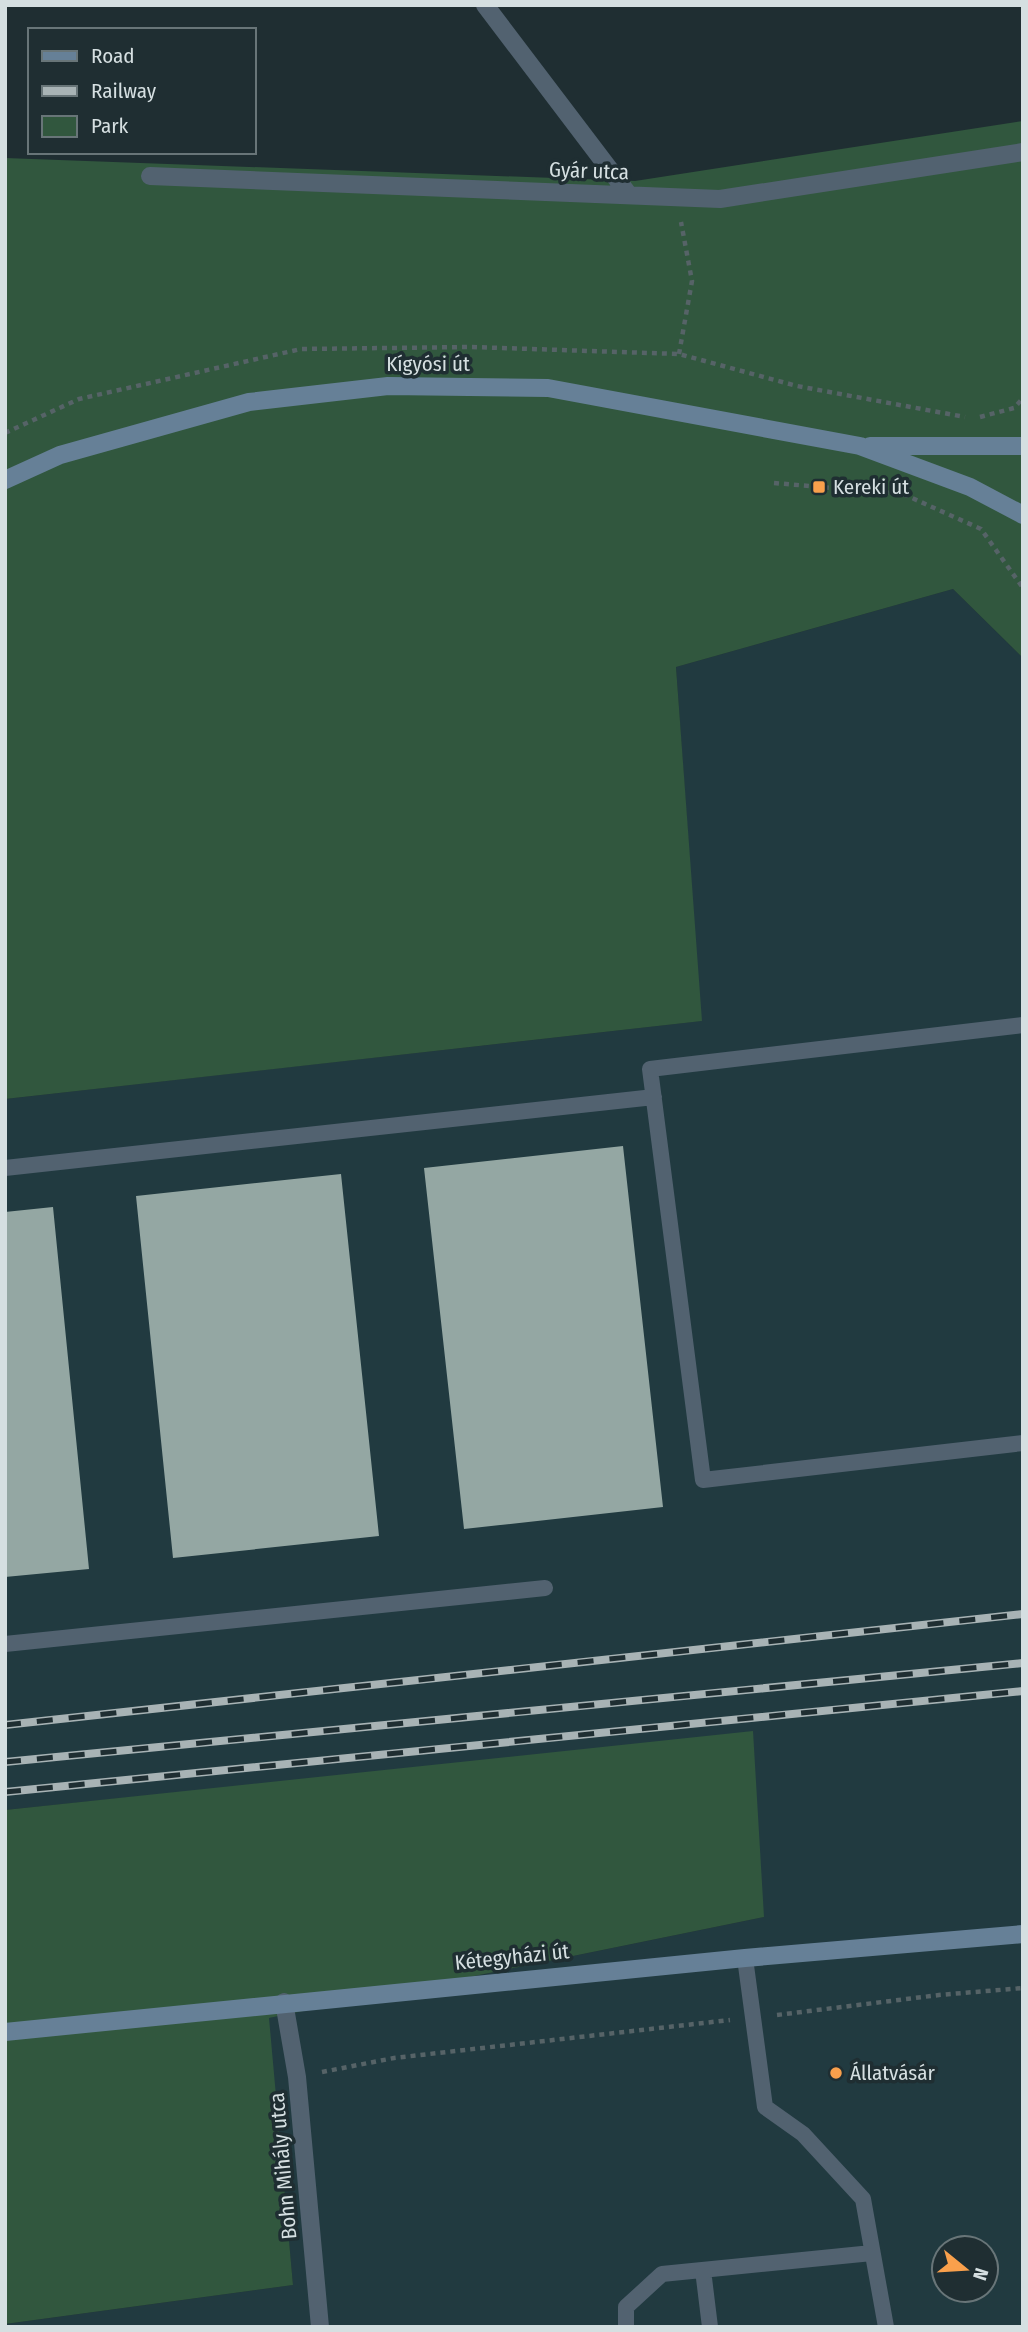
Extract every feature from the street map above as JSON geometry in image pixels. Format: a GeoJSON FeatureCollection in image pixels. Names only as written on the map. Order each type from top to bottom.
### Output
{"type":"FeatureCollection","features":[{"type":"Feature","properties":{"kind":"main road","name":"Kígyósi út"},"geometry":{"type":"LineString","coordinates":[[5,480],[60,454],[249,402],[388,386],[548,388],[860,446],[970,487],[1023,515]]}},
{"type":"Feature","properties":{"kind":"main road","name":"Kígyósi út"},"geometry":{"type":"LineString","coordinates":[[860,446],[1023,446]]}},
{"type":"Feature","properties":{"kind":"main road","name":"Kétegyházi út"},"geometry":{"type":"LineString","coordinates":[[5,2032],[284,2002],[1023,1934]]}},
{"type":"Feature","properties":{"kind":"street"},"geometry":{"type":"LineString","coordinates":[[485,5],[629,195]]}},
{"type":"Feature","properties":{"kind":"street","name":"Gyár utca"},"geometry":{"type":"LineString","coordinates":[[150,176],[720,199],[1023,152]]}},
{"type":"Feature","properties":{"kind":"street","name":"Bohn Mihály utca"},"geometry":{"type":"LineString","coordinates":[[284,2002],[297,2077],[320,2327]]}},
{"type":"Feature","properties":{"kind":"lane"},"geometry":{"type":"LineString","coordinates":[[1023,1025],[650,1069],[703,1480],[1023,1443]]}},
{"type":"Feature","properties":{"kind":"lane"},"geometry":{"type":"LineString","coordinates":[[5,1168],[654,1097]]}},
{"type":"Feature","properties":{"kind":"lane"},"geometry":{"type":"LineString","coordinates":[[5,1644],[545,1588]]}},
{"type":"Feature","properties":{"kind":"lane"},"geometry":{"type":"LineString","coordinates":[[745,1958],[765,2107],[803,2134],[863,2199],[886,2327]]}},
{"type":"Feature","properties":{"kind":"lane"},"geometry":{"type":"LineString","coordinates":[[626,2327],[626,2306],[662,2274],[872,2253]]}},
{"type":"Feature","properties":{"kind":"lane"},"geometry":{"type":"LineString","coordinates":[[702,2270],[710,2327]]}},
{"type":"Feature","properties":{"kind":"path"},"geometry":{"type":"LineString","coordinates":[[676,197],[692,281],[679,354]]}},
{"type":"Feature","properties":{"kind":"path"},"geometry":{"type":"LineString","coordinates":[[774,483],[903,495],[981,529],[1023,587]]}},
{"type":"Feature","properties":{"kind":"path"},"geometry":{"type":"LineString","coordinates":[[297,2077],[394,2058],[939,1995],[1023,1988]]}},
{"type":"Feature","properties":{"kind":"shaded area"},"geometry":{"type":"Polygon","coordinates":[[[953,589],[1023,658],[1023,2327],[5,2327],[5,2324],[293,2285],[268,2018],[764,1917],[182,1792],[5,1810],[5,1099],[701,1021],[676,667],[953,589]]]}},
{"type":"Feature","properties":{"kind":"green space"},"geometry":{"type":"Polygon","coordinates":[[[1023,121],[1023,658],[953,589],[676,667],[702,1021],[5,1099],[5,158],[635,181],[1023,121]]]}},
{"type":"Feature","properties":{"kind":"green space"},"geometry":{"type":"Polygon","coordinates":[[[753,1731],[764,1917],[269,2018],[293,2285],[5,2324],[5,1810],[753,1731]]]}},
{"type":"Feature","properties":{"kind":"building"},"geometry":{"type":"Polygon","coordinates":[[[623,1146],[663,1507],[464,1529],[424,1168],[623,1146]]]}},
{"type":"Feature","properties":{"kind":"building"},"geometry":{"type":"Polygon","coordinates":[[[341,1174],[379,1536],[173,1558],[136,1196],[341,1174]]]}},
{"type":"Feature","properties":{"kind":"building"},"geometry":{"type":"Polygon","coordinates":[[[53,1207],[89,1569],[5,1577],[5,1212],[53,1207]]]}},
{"type":"Feature","properties":{"kind":"railway"},"geometry":{"type":"LineString","coordinates":[[5,1725],[1023,1614]]}},
{"type":"Feature","properties":{"kind":"railway"},"geometry":{"type":"LineString","coordinates":[[5,1762],[1023,1663]]}},
{"type":"Feature","properties":{"kind":"railway"},"geometry":{"type":"LineString","coordinates":[[5,1792],[1023,1691]]}},
{"type":"Feature","properties":{"kind":"place","name":"Kereki út"},"geometry":{"type":"Point","coordinates":[819,487]}},
{"type":"Feature","properties":{"kind":"place","name":"Állatvásár"},"geometry":{"type":"Point","coordinates":[836,2073]}}]}
